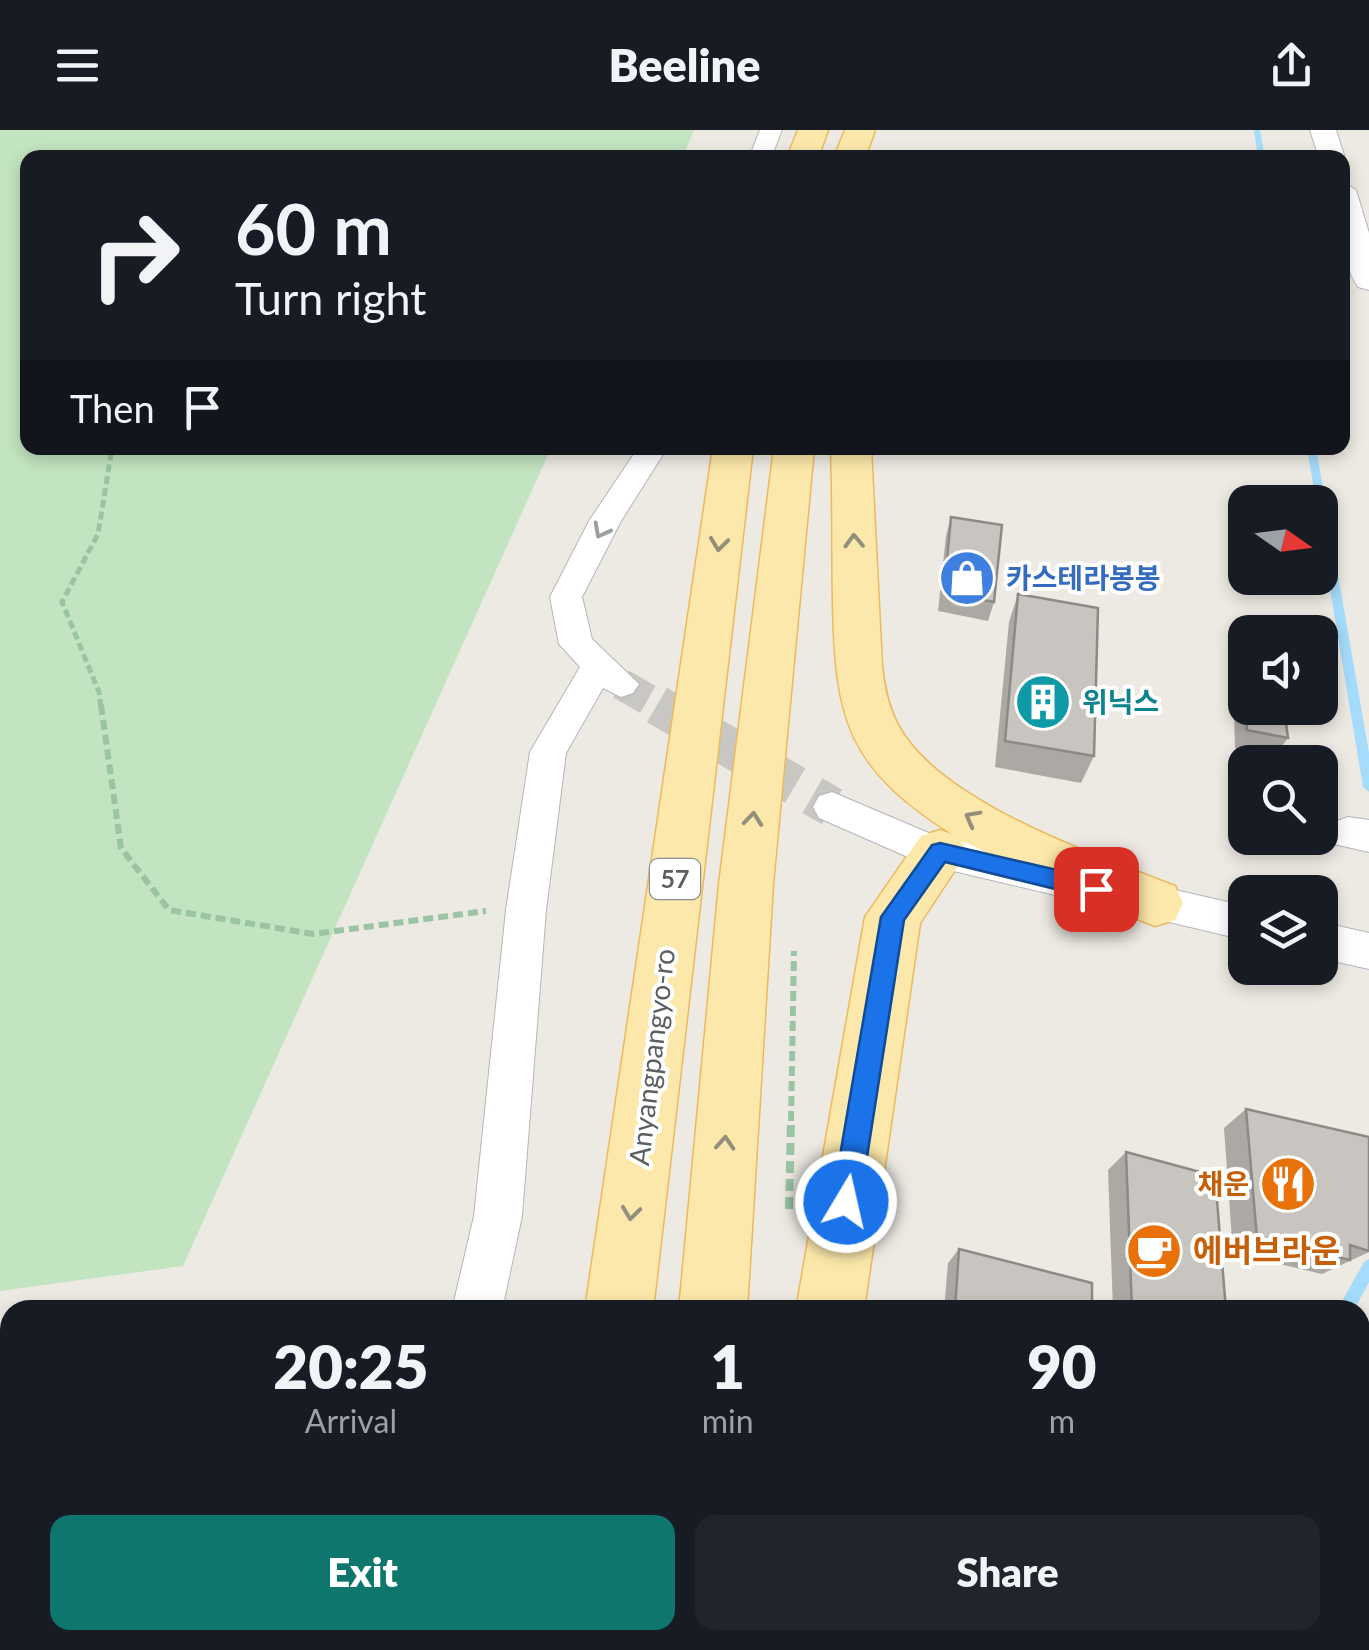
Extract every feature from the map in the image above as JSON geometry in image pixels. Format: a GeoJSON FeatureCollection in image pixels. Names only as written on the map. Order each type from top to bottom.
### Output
{"type":"FeatureCollection","features":[{"type":"Feature","properties":{"kind":"main road","name":"Anyangpangyo-ro"},"geometry":{"type":"LineString","coordinates":[[620,1300],[732,455]]}},
{"type":"Feature","properties":{"kind":"main road"},"geometry":{"type":"LineString","coordinates":[[713,1300],[746,884],[793,455]]}},
{"type":"Feature","properties":{"kind":"main road"},"geometry":{"type":"LineString","coordinates":[[850,455],[858,651],[863,699],[876,736],[928,794],[1034,852],[1155,902]]}},
{"type":"Feature","properties":{"kind":"main road"},"geometry":{"type":"LineString","coordinates":[[832,1300],[892,917],[940,852]]}},
{"type":"Feature","properties":{"kind":"street"},"geometry":{"type":"LineString","coordinates":[[1350,217],[1369,282]]}},
{"type":"Feature","properties":{"kind":"street"},"geometry":{"type":"LineString","coordinates":[[479,1300],[498,1216],[526,910],[548,752],[609,675],[576,644],[566,597],[606,521],[648,455]]}},
{"type":"Feature","properties":{"kind":"street"},"geometry":{"type":"LineString","coordinates":[[832,807],[924,848],[1228,919]]}},
{"type":"Feature","properties":{"kind":"street"},"geometry":{"type":"LineString","coordinates":[[1338,944],[1369,951]]}},
{"type":"Feature","properties":{"kind":"path"},"geometry":{"type":"LineString","coordinates":[[111,455],[98,534],[62,602],[99,692],[121,848],[168,910],[313,934],[472,912],[526,910]]}},
{"type":"Feature","properties":{"kind":"green space"},"geometry":{"type":"Polygon","coordinates":[[[0,130],[694,130],[685,150],[20,150],[20,455],[548,455],[183,1266],[0,1291],[0,130]]]}},
{"type":"Feature","properties":{"kind":"building","name":"카스테라봉봉"},"geometry":{"type":"Polygon","coordinates":[[[951,517],[1002,525],[994,602],[944,592],[951,517]]]}},
{"type":"Feature","properties":{"kind":"building","name":"위닉스"},"geometry":{"type":"Polygon","coordinates":[[[1018,594],[1098,608],[1094,756],[1005,741],[1018,594]]]}},
{"type":"Feature","properties":{"kind":"building"},"geometry":{"type":"Polygon","coordinates":[[[1247,725],[1286,725],[1288,738],[1247,730],[1247,725]]]}},
{"type":"Feature","properties":{"kind":"building","name":"채운"},"geometry":{"type":"Polygon","coordinates":[[[1246,1109],[1369,1137],[1369,1251],[1350,1245],[1350,1260],[1257,1238],[1246,1109]]]}},
{"type":"Feature","properties":{"kind":"building","name":"에버브라운"},"geometry":{"type":"Polygon","coordinates":[[[1126,1152],[1215,1176],[1225,1300],[1132,1300],[1126,1152]]]}},
{"type":"Feature","properties":{"kind":"building"},"geometry":{"type":"Polygon","coordinates":[[[959,1249],[1092,1283],[1092,1300],[956,1300],[959,1249]]]}},
{"type":"Feature","properties":{"kind":"waterway"},"geometry":{"type":"LineString","coordinates":[[1257,130],[1261,150]]}},
{"type":"Feature","properties":{"kind":"waterway"},"geometry":{"type":"LineString","coordinates":[[1312,455],[1369,787]]}},
{"type":"Feature","properties":{"kind":"waterway"},"geometry":{"type":"LineString","coordinates":[[1351,1300],[1369,1267]]}},
{"type":"Feature","properties":{"kind":"tunnel"},"geometry":{"type":"LineString","coordinates":[[621,684],[661,707]]}},
{"type":"Feature","properties":{"kind":"tunnel"},"geometry":{"type":"LineString","coordinates":[[657,705],[832,807]]}},
{"type":"Feature","properties":{"kind":"place","name":"카스테라봉봉"},"geometry":{"type":"Point","coordinates":[967,578]}},
{"type":"Feature","properties":{"kind":"place","name":"위닉스"},"geometry":{"type":"Point","coordinates":[1043,702]}},
{"type":"Feature","properties":{"kind":"place","name":"채운"},"geometry":{"type":"Point","coordinates":[1288,1184]}},
{"type":"Feature","properties":{"kind":"place","name":"에버브라운"},"geometry":{"type":"Point","coordinates":[1154,1251]}},
{"type":"Feature","properties":{"kind":"route"},"geometry":{"type":"LineString","coordinates":[[846,1202],[892,917],[940,852],[1096,889]]}}]}
